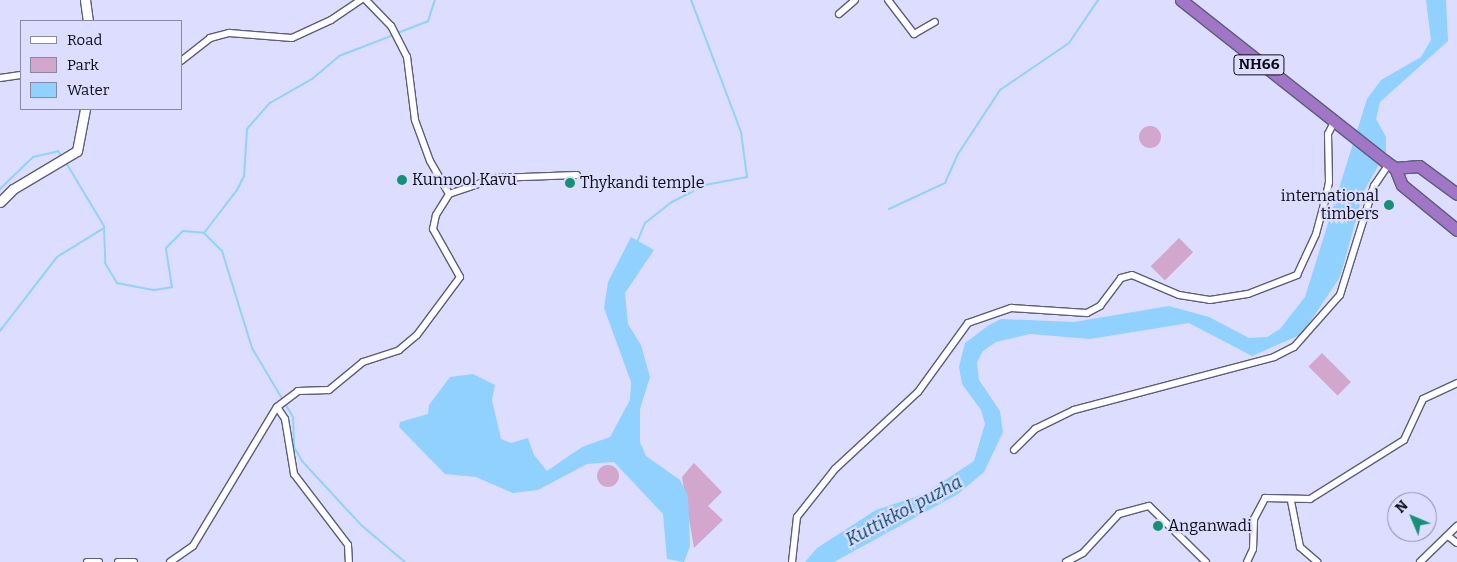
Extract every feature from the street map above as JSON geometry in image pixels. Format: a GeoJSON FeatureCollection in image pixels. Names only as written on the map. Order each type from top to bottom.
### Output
{"type":"FeatureCollection","features":[{"type":"Feature","properties":{"kind":"highway","name":"NH66"},"geometry":{"type":"LineString","coordinates":[[1181,0],[1336,126],[1390,164],[1402,185],[1457,230]]}},
{"type":"Feature","properties":{"kind":"highway"},"geometry":{"type":"LineString","coordinates":[[1390,164],[1419,166],[1457,194]]}},
{"type":"Feature","properties":{"kind":"main road"},"geometry":{"type":"LineString","coordinates":[[85,0],[88,20]]}},
{"type":"Feature","properties":{"kind":"main road"},"geometry":{"type":"LineString","coordinates":[[0,202],[13,189],[65,161],[77,151],[85,110]]}},
{"type":"Feature","properties":{"kind":"street"},"geometry":{"type":"LineString","coordinates":[[182,60],[210,38],[229,33],[292,38],[331,20],[361,0]]}},
{"type":"Feature","properties":{"kind":"street"},"geometry":{"type":"LineString","coordinates":[[366,0],[391,26],[407,56],[415,120],[430,161],[449,194]]}},
{"type":"Feature","properties":{"kind":"street"},"geometry":{"type":"LineString","coordinates":[[839,14],[855,0]]}},
{"type":"Feature","properties":{"kind":"street"},"geometry":{"type":"LineString","coordinates":[[888,0],[914,34],[935,22]]}},
{"type":"Feature","properties":{"kind":"street"},"geometry":{"type":"LineString","coordinates":[[0,78],[20,75]]}},
{"type":"Feature","properties":{"kind":"street"},"geometry":{"type":"LineString","coordinates":[[792,562],[797,517],[841,463],[918,392],[968,323],[1011,308],[1087,313],[1100,306],[1121,278],[1132,275],[1178,295],[1210,300],[1248,294],[1297,275],[1316,234],[1325,201],[1329,182],[1328,134],[1336,126]]}},
{"type":"Feature","properties":{"kind":"street"},"geometry":{"type":"LineString","coordinates":[[1014,450],[1035,429],[1074,410],[1274,357],[1294,347],[1340,295],[1374,186],[1390,164]]}},
{"type":"Feature","properties":{"kind":"street"},"geometry":{"type":"LineString","coordinates":[[170,562],[193,546],[279,406],[298,391],[329,390],[363,362],[399,350],[448,297],[460,277],[433,230],[436,215],[449,194],[496,178],[577,175]]}},
{"type":"Feature","properties":{"kind":"street"},"geometry":{"type":"LineString","coordinates":[[1247,562],[1258,505],[1265,498],[1291,501],[1310,498],[1404,440],[1422,399],[1457,383]]}},
{"type":"Feature","properties":{"kind":"street"},"geometry":{"type":"LineString","coordinates":[[279,406],[285,419],[294,474],[348,544],[349,562]]}},
{"type":"Feature","properties":{"kind":"street"},"geometry":{"type":"LineString","coordinates":[[1291,501],[1300,547],[1317,562]]}},
{"type":"Feature","properties":{"kind":"street"},"geometry":{"type":"LineString","coordinates":[[1066,562],[1083,553],[1119,514],[1149,506],[1206,562]]}},
{"type":"Feature","properties":{"kind":"street"},"geometry":{"type":"LineString","coordinates":[[1420,562],[1457,526]]}},
{"type":"Feature","properties":{"kind":"street"},"geometry":{"type":"LineString","coordinates":[[1448,536],[1457,543]]}},
{"type":"Feature","properties":{"kind":"street"},"geometry":{"type":"LineString","coordinates":[[87,562],[99,562]]}},
{"type":"Feature","properties":{"kind":"street"},"geometry":{"type":"LineString","coordinates":[[118,562],[134,562]]}},
{"type":"Feature","properties":{"kind":"green space"},"geometry":{"type":"Polygon","coordinates":[[[1146,126],[1154,126],[1161,133],[1161,141],[1154,148],[1146,148],[1139,141],[1139,133],[1146,126]]]}},
{"type":"Feature","properties":{"kind":"green space"},"geometry":{"type":"Polygon","coordinates":[[[1179,238],[1193,252],[1165,280],[1151,266],[1179,238]]]}},
{"type":"Feature","properties":{"kind":"green space"},"geometry":{"type":"Polygon","coordinates":[[[1322,353],[1351,382],[1338,395],[1309,366],[1322,353]]]}},
{"type":"Feature","properties":{"kind":"green space"},"geometry":{"type":"Polygon","coordinates":[[[694,463],[722,492],[708,506],[723,520],[694,548],[682,477],[694,463]]]}},
{"type":"Feature","properties":{"kind":"green space"},"geometry":{"type":"Polygon","coordinates":[[[608,465],[616,468],[619,476],[616,484],[608,487],[600,484],[597,476],[600,468],[608,465]]]}},
{"type":"Feature","properties":{"kind":"water","name":"Kuttikkol puzha"},"geometry":{"type":"Polygon","coordinates":[[[1426,0],[1446,0],[1448,41],[1380,102],[1376,119],[1386,137],[1386,152],[1364,191],[1340,277],[1302,334],[1252,356],[1189,323],[1090,339],[1030,334],[996,342],[983,351],[977,362],[979,380],[1000,411],[1003,432],[984,472],[958,494],[834,562],[805,562],[817,548],[876,510],[924,494],[974,461],[985,424],[981,410],[962,384],[959,367],[965,343],[989,325],[1001,319],[1074,322],[1169,306],[1209,317],[1249,338],[1267,337],[1280,329],[1305,297],[1367,99],[1381,80],[1421,57],[1431,40],[1426,0]]]}},
{"type":"Feature","properties":{"kind":"water"},"geometry":{"type":"Polygon","coordinates":[[[631,237],[654,250],[625,293],[628,324],[641,345],[650,377],[640,409],[640,442],[646,456],[680,480],[688,496],[690,546],[684,562],[667,559],[663,514],[614,462],[587,464],[538,490],[513,493],[476,477],[445,474],[399,427],[400,422],[428,414],[429,405],[450,377],[473,374],[495,385],[492,400],[501,439],[511,443],[528,438],[534,455],[547,471],[582,447],[610,437],[630,400],[631,382],[604,308],[608,282],[631,237]]]}},
{"type":"Feature","properties":{"kind":"waterway"},"geometry":{"type":"LineString","coordinates":[[400,32],[428,21],[435,0]]}},
{"type":"Feature","properties":{"kind":"waterway"},"geometry":{"type":"LineString","coordinates":[[638,240],[645,223],[672,202],[705,185],[747,177],[741,132],[691,0]]}},
{"type":"Feature","properties":{"kind":"waterway"},"geometry":{"type":"LineString","coordinates":[[889,209],[945,183],[958,154],[1000,90],[1069,43],[1098,0]]}},
{"type":"Feature","properties":{"kind":"waterway"},"geometry":{"type":"LineString","coordinates":[[204,233],[237,190],[244,176],[247,129],[270,103],[312,79],[339,56],[391,36]]}},
{"type":"Feature","properties":{"kind":"waterway"},"geometry":{"type":"LineString","coordinates":[[0,189],[33,157],[58,151],[62,157]]}},
{"type":"Feature","properties":{"kind":"waterway"},"geometry":{"type":"LineString","coordinates":[[65,161],[104,226],[105,263],[117,283],[154,290],[172,287],[166,248],[183,231],[204,233],[222,251],[252,348],[293,417],[294,447],[302,461],[361,525],[405,562]]}},
{"type":"Feature","properties":{"kind":"waterway"},"geometry":{"type":"LineString","coordinates":[[0,331],[57,257],[104,228]]}},
{"type":"Feature","properties":{"kind":"place","name":"Kunnool Kavu"},"geometry":{"type":"Point","coordinates":[402,180]}},
{"type":"Feature","properties":{"kind":"place","name":"Thykandi temple"},"geometry":{"type":"Point","coordinates":[570,183]}},
{"type":"Feature","properties":{"kind":"place","name":"international timbers"},"geometry":{"type":"Point","coordinates":[1389,205]}},
{"type":"Feature","properties":{"kind":"place","name":"Anganwadi"},"geometry":{"type":"Point","coordinates":[1158,526]}}]}
